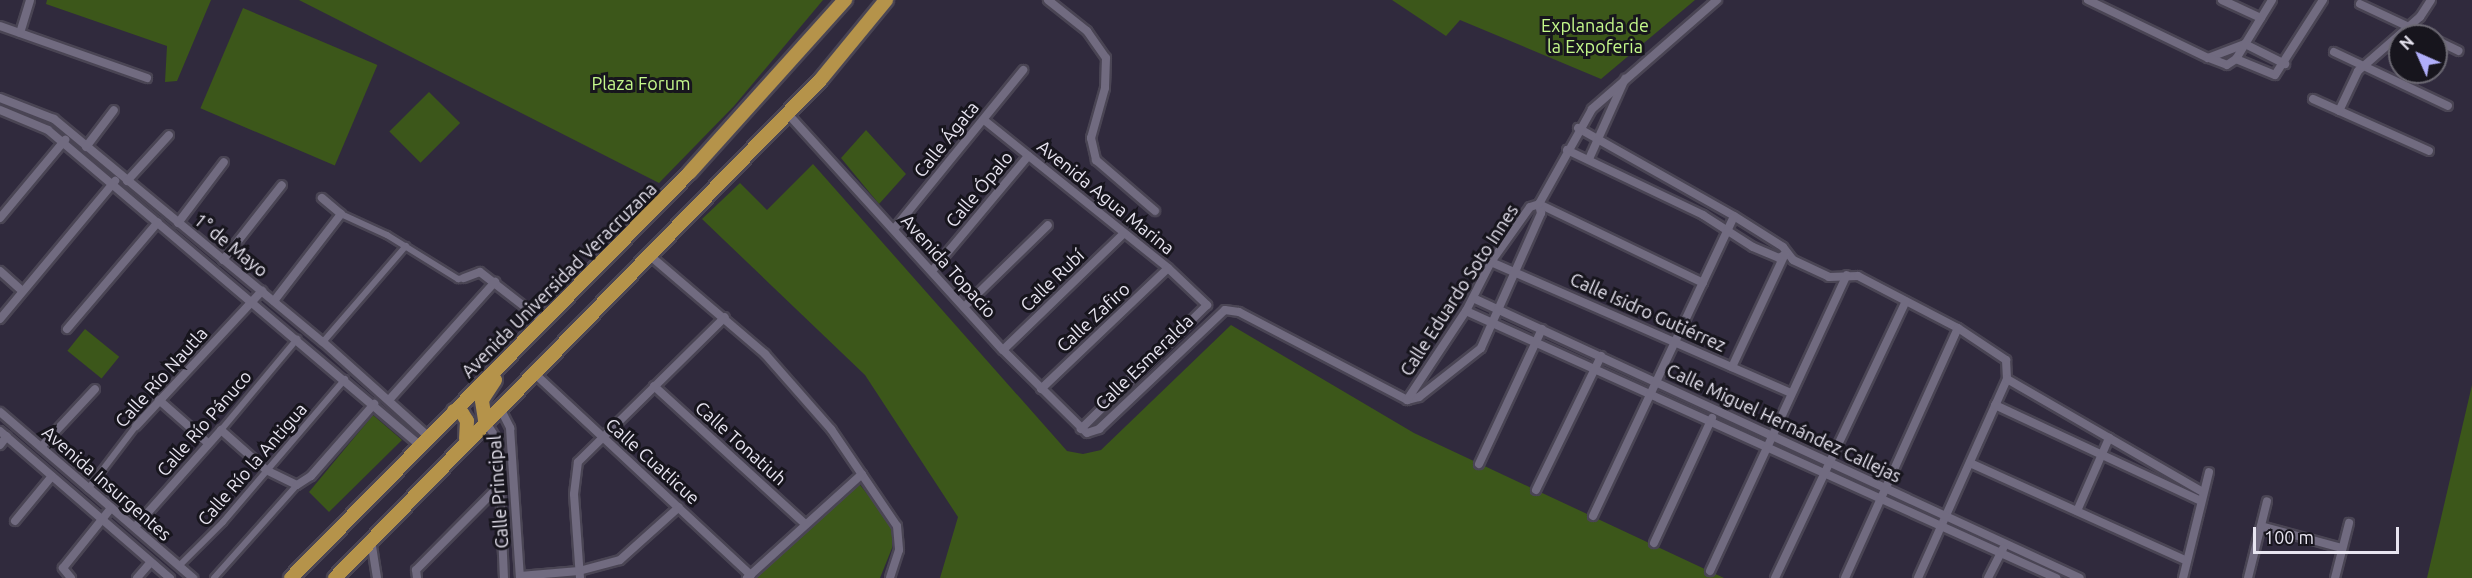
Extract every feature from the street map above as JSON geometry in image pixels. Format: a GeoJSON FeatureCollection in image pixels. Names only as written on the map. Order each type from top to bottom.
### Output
{"type":"FeatureCollection","features":[{"type":"Feature","properties":{"kind":"main road","name":"Avenida Universidad Veracruzana"},"geometry":{"type":"LineString","coordinates":[[291,578],[738,121],[845,0]]}},
{"type":"Feature","properties":{"kind":"main road"},"geometry":{"type":"LineString","coordinates":[[335,578],[466,439],[788,114],[855,42],[886,0]]}},
{"type":"Feature","properties":{"kind":"main road"},"geometry":{"type":"LineString","coordinates":[[485,420],[481,406],[489,386],[527,348],[543,321]]}},
{"type":"Feature","properties":{"kind":"main road"},"geometry":{"type":"LineString","coordinates":[[456,411],[481,406],[499,406]]}},
{"type":"Feature","properties":{"kind":"main road"},"geometry":{"type":"LineString","coordinates":[[456,411],[467,421],[466,439]]}},
{"type":"Feature","properties":{"kind":"street"},"geometry":{"type":"LineString","coordinates":[[20,33],[30,0]]}},
{"type":"Feature","properties":{"kind":"street"},"geometry":{"type":"LineString","coordinates":[[1048,0],[1087,31],[1106,58],[1105,88],[1092,138],[1096,160],[1155,211]]}},
{"type":"Feature","properties":{"kind":"street","name":"Calle Eduardo Soto Innes"},"geometry":{"type":"LineString","coordinates":[[1407,400],[1419,397],[1471,359],[1494,324],[1512,271],[1541,213],[1539,204],[1578,128],[1599,100],[1717,0]]}},
{"type":"Feature","properties":{"kind":"street"},"geometry":{"type":"LineString","coordinates":[[2088,0],[2227,65],[2236,59],[2272,0]]}},
{"type":"Feature","properties":{"kind":"street"},"geometry":{"type":"LineString","coordinates":[[2222,0],[2261,18]]}},
{"type":"Feature","properties":{"kind":"street"},"geometry":{"type":"LineString","coordinates":[[2236,59],[2271,75],[2280,72],[2323,0]]}},
{"type":"Feature","properties":{"kind":"street"},"geometry":{"type":"LineString","coordinates":[[2412,24],[2420,17],[2431,0]]}},
{"type":"Feature","properties":{"kind":"street"},"geometry":{"type":"LineString","coordinates":[[2360,4],[2402,24]]}},
{"type":"Feature","properties":{"kind":"street"},"geometry":{"type":"LineString","coordinates":[[0,26],[147,78]]}},
{"type":"Feature","properties":{"kind":"street"},"geometry":{"type":"LineString","coordinates":[[2208,58],[2244,44],[2285,64]]}},
{"type":"Feature","properties":{"kind":"street"},"geometry":{"type":"LineString","coordinates":[[2339,111],[2350,84],[2364,66],[2388,45]]}},
{"type":"Feature","properties":{"kind":"street"},"geometry":{"type":"LineString","coordinates":[[2448,46],[2459,51]]}},
{"type":"Feature","properties":{"kind":"street"},"geometry":{"type":"LineString","coordinates":[[2334,52],[2448,106]]}},
{"type":"Feature","properties":{"kind":"street","name":"Calle Ágata"},"geometry":{"type":"LineString","coordinates":[[894,229],[1023,70]]}},
{"type":"Feature","properties":{"kind":"street"},"geometry":{"type":"LineString","coordinates":[[1589,159],[1625,79]]}},
{"type":"Feature","properties":{"kind":"street","name":"1° de Mayo"},"geometry":{"type":"LineString","coordinates":[[0,98],[54,119],[274,301],[389,400],[424,441]]}},
{"type":"Feature","properties":{"kind":"street"},"geometry":{"type":"LineString","coordinates":[[2313,99],[2429,151]]}},
{"type":"Feature","properties":{"kind":"street"},"geometry":{"type":"LineString","coordinates":[[87,147],[114,110]]}},
{"type":"Feature","properties":{"kind":"street"},"geometry":{"type":"LineString","coordinates":[[0,122],[4,112]]}},
{"type":"Feature","properties":{"kind":"street","name":"1° de Mayo"},"geometry":{"type":"LineString","coordinates":[[4,112],[48,130],[374,404],[424,441]]}},
{"type":"Feature","properties":{"kind":"street","name":"Avenida Topacio"},"geometry":{"type":"LineString","coordinates":[[788,114],[1003,350],[1081,429],[1090,434]]}},
{"type":"Feature","properties":{"kind":"street","name":"Avenida Agua Marina"},"geometry":{"type":"LineString","coordinates":[[984,120],[1168,268],[1205,303],[1205,309],[1192,324],[1081,429]]}},
{"type":"Feature","properties":{"kind":"street"},"geometry":{"type":"LineString","coordinates":[[1578,128],[1734,216],[1783,247],[1786,254],[1829,277],[1858,276],[1958,328],[2009,365],[2007,379],[1918,578]]}},
{"type":"Feature","properties":{"kind":"street"},"geometry":{"type":"LineString","coordinates":[[0,218],[70,134]]}},
{"type":"Feature","properties":{"kind":"street"},"geometry":{"type":"LineString","coordinates":[[127,181],[169,135]]}},
{"type":"Feature","properties":{"kind":"street"},"geometry":{"type":"LineString","coordinates":[[1566,150],[1703,215],[1727,231],[1779,258],[1786,254]]}},
{"type":"Feature","properties":{"kind":"street","name":"Calle Ópalo"},"geometry":{"type":"LineString","coordinates":[[932,271],[1028,156]]}},
{"type":"Feature","properties":{"kind":"street"},"geometry":{"type":"LineString","coordinates":[[178,223],[224,162]]}},
{"type":"Feature","properties":{"kind":"street"},"geometry":{"type":"LineString","coordinates":[[0,319],[120,175]]}},
{"type":"Feature","properties":{"kind":"street"},"geometry":{"type":"LineString","coordinates":[[223,260],[282,185]]}},
{"type":"Feature","properties":{"kind":"street"},"geometry":{"type":"LineString","coordinates":[[322,198],[340,212],[406,246],[458,279],[477,271],[495,282],[543,321]]}},
{"type":"Feature","properties":{"kind":"street"},"geometry":{"type":"LineString","coordinates":[[1539,204],[1703,283]]}},
{"type":"Feature","properties":{"kind":"street","name":"Calle Eduardo Soto Innes"},"geometry":{"type":"LineString","coordinates":[[1407,400],[1466,311],[1491,262],[1530,207],[1539,204]]}},
{"type":"Feature","properties":{"kind":"street"},"geometry":{"type":"LineString","coordinates":[[274,301],[340,212]]}},
{"type":"Feature","properties":{"kind":"street"},"geometry":{"type":"LineString","coordinates":[[1593,516],[1734,216]]}},
{"type":"Feature","properties":{"kind":"street"},"geometry":{"type":"LineString","coordinates":[[67,329],[158,222]]}},
{"type":"Feature","properties":{"kind":"street"},"geometry":{"type":"LineString","coordinates":[[964,307],[1048,225]]}},
{"type":"Feature","properties":{"kind":"street","name":"Calle Rubí"},"geometry":{"type":"LineString","coordinates":[[1003,350],[1124,233]]}},
{"type":"Feature","properties":{"kind":"street"},"geometry":{"type":"LineString","coordinates":[[322,342],[406,246]]}},
{"type":"Feature","properties":{"kind":"street"},"geometry":{"type":"LineString","coordinates":[[648,254],[725,317],[804,396],[897,526],[899,550],[890,578]]}},
{"type":"Feature","properties":{"kind":"street"},"geometry":{"type":"LineString","coordinates":[[1732,367],[1786,254]]}},
{"type":"Feature","properties":{"kind":"street","name":"Calle Isidro Gutiérrez"},"geometry":{"type":"LineString","coordinates":[[1491,262],[1791,393]]}},
{"type":"Feature","properties":{"kind":"street","name":"Calle Zafiro"},"geometry":{"type":"LineString","coordinates":[[1041,389],[1168,268]]}},
{"type":"Feature","properties":{"kind":"street"},"geometry":{"type":"LineString","coordinates":[[0,271],[22,291]]}},
{"type":"Feature","properties":{"kind":"street"},"geometry":{"type":"LineString","coordinates":[[1710,571],[1847,275]]}},
{"type":"Feature","properties":{"kind":"street"},"geometry":{"type":"LineString","coordinates":[[389,400],[495,282]]}},
{"type":"Feature","properties":{"kind":"street","name":"Calle Río Nautla"},"geometry":{"type":"LineString","coordinates":[[88,489],[136,426],[262,291]]}},
{"type":"Feature","properties":{"kind":"street","name":"Calle Miguel Hernández Callejas"},"geometry":{"type":"LineString","coordinates":[[1473,298],[2006,543],[2060,575]]}},
{"type":"Feature","properties":{"kind":"street"},"geometry":{"type":"LineString","coordinates":[[1775,578],[1906,301]]}},
{"type":"Feature","properties":{"kind":"street","name":"Calle Miguel Hernández Callejas"},"geometry":{"type":"LineString","coordinates":[[1466,311],[2001,553],[2060,575],[2080,578]]}},
{"type":"Feature","properties":{"kind":"street","name":"Calle Esmeralda"},"geometry":{"type":"LineString","coordinates":[[1090,434],[1220,312],[1239,312],[1407,400]]}},
{"type":"Feature","properties":{"kind":"street"},"geometry":{"type":"LineString","coordinates":[[580,574],[574,474],[586,450],[725,317]]}},
{"type":"Feature","properties":{"kind":"street"},"geometry":{"type":"LineString","coordinates":[[1845,578],[1958,328]]}},
{"type":"Feature","properties":{"kind":"street"},"geometry":{"type":"LineString","coordinates":[[1479,464],[1542,329]]}},
{"type":"Feature","properties":{"kind":"street","name":"Calle Río Pánuco"},"geometry":{"type":"LineString","coordinates":[[135,527],[221,430],[297,339]]}},
{"type":"Feature","properties":{"kind":"street"},"geometry":{"type":"LineString","coordinates":[[1536,490],[1601,356]]}},
{"type":"Feature","properties":{"kind":"street","name":"Calle Cuatlicue"},"geometry":{"type":"LineString","coordinates":[[533,372],[679,507],[749,576]]}},
{"type":"Feature","properties":{"kind":"street","name":"Calle Río la Antigua"},"geometry":{"type":"LineString","coordinates":[[179,566],[223,522],[345,379]]}},
{"type":"Feature","properties":{"kind":"street"},"geometry":{"type":"LineString","coordinates":[[2007,379],[2109,438],[2202,497]]}},
{"type":"Feature","properties":{"kind":"street","name":"Calle Tonatiuh"},"geometry":{"type":"LineString","coordinates":[[654,386],[805,524]]}},
{"type":"Feature","properties":{"kind":"street"},"geometry":{"type":"LineString","coordinates":[[41,447],[95,389]]}},
{"type":"Feature","properties":{"kind":"street"},"geometry":{"type":"LineString","coordinates":[[159,400],[208,443]]}},
{"type":"Feature","properties":{"kind":"street"},"geometry":{"type":"LineString","coordinates":[[214,578],[297,485],[311,477],[374,404]]}},
{"type":"Feature","properties":{"kind":"street"},"geometry":{"type":"LineString","coordinates":[[1995,405],[2102,455],[2202,497]]}},
{"type":"Feature","properties":{"kind":"street","name":"Calle Principal"},"geometry":{"type":"LineString","coordinates":[[499,406],[510,428],[520,577]]}},
{"type":"Feature","properties":{"kind":"street"},"geometry":{"type":"LineString","coordinates":[[1654,543],[1716,410]]}},
{"type":"Feature","properties":{"kind":"street","name":"Avenida Insurgentes"},"geometry":{"type":"LineString","coordinates":[[0,412],[193,578]]}},
{"type":"Feature","properties":{"kind":"street","name":"Calle Principal"},"geometry":{"type":"LineString","coordinates":[[485,420],[498,441],[498,487],[504,578]]}},
{"type":"Feature","properties":{"kind":"street"},"geometry":{"type":"LineString","coordinates":[[221,430],[266,470],[297,485]]}},
{"type":"Feature","properties":{"kind":"street"},"geometry":{"type":"LineString","coordinates":[[0,445],[3,434]]}},
{"type":"Feature","properties":{"kind":"street","name":"Avenida Insurgentes"},"geometry":{"type":"LineString","coordinates":[[3,434],[170,578]]}},
{"type":"Feature","properties":{"kind":"street"},"geometry":{"type":"LineString","coordinates":[[2077,511],[2109,438]]}},
{"type":"Feature","properties":{"kind":"street"},"geometry":{"type":"LineString","coordinates":[[1970,463],[2187,561]]}},
{"type":"Feature","properties":{"kind":"street"},"geometry":{"type":"LineString","coordinates":[[2182,578],[2209,472]]}},
{"type":"Feature","properties":{"kind":"street"},"geometry":{"type":"LineString","coordinates":[[749,576],[862,474]]}},
{"type":"Feature","properties":{"kind":"street"},"geometry":{"type":"LineString","coordinates":[[15,521],[52,476]]}},
{"type":"Feature","properties":{"kind":"street"},"geometry":{"type":"LineString","coordinates":[[417,574],[498,487]]}},
{"type":"Feature","properties":{"kind":"street"},"geometry":{"type":"LineString","coordinates":[[2248,578],[2267,501]]}},
{"type":"Feature","properties":{"kind":"street"},"geometry":{"type":"LineString","coordinates":[[520,577],[580,574],[620,560],[679,507]]}},
{"type":"Feature","properties":{"kind":"street"},"geometry":{"type":"LineString","coordinates":[[71,578],[63,567],[111,508]]}},
{"type":"Feature","properties":{"kind":"street"},"geometry":{"type":"LineString","coordinates":[[2335,578],[2349,523]]}},
{"type":"Feature","properties":{"kind":"street"},"geometry":{"type":"LineString","coordinates":[[2261,526],[2342,548]]}},
{"type":"Feature","properties":{"kind":"street"},"geometry":{"type":"LineString","coordinates":[[371,539],[377,578]]}},
{"type":"Feature","properties":{"kind":"street"},"geometry":{"type":"LineString","coordinates":[[1989,578],[2006,543]]}},
{"type":"Feature","properties":{"kind":"street"},"geometry":{"type":"LineString","coordinates":[[137,578],[151,562]]}},
{"type":"Feature","properties":{"kind":"green space"},"geometry":{"type":"Polygon","coordinates":[[[47,0],[211,0],[177,81],[165,82],[167,46],[46,4],[47,0]]]}},
{"type":"Feature","properties":{"kind":"green space","name":"Plaza Forum"},"geometry":{"type":"Polygon","coordinates":[[[299,0],[823,0],[734,106],[659,183],[299,0]]]}},
{"type":"Feature","properties":{"kind":"green space","name":"Explanada de la Expoferia"},"geometry":{"type":"Polygon","coordinates":[[[1392,0],[1695,0],[1601,79],[1460,20],[1446,36],[1392,0]]]}},
{"type":"Feature","properties":{"kind":"green space"},"geometry":{"type":"Polygon","coordinates":[[[243,8],[377,65],[335,165],[200,108],[243,8]]]}},
{"type":"Feature","properties":{"kind":"green space"},"geometry":{"type":"Polygon","coordinates":[[[429,92],[460,123],[421,163],[389,132],[429,92]]]}},
{"type":"Feature","properties":{"kind":"green space"},"geometry":{"type":"Polygon","coordinates":[[[866,130],[906,174],[879,204],[841,158],[866,130]]]}},
{"type":"Feature","properties":{"kind":"green space"},"geometry":{"type":"Polygon","coordinates":[[[813,164],[1067,451],[1083,454],[1101,450],[1231,325],[1414,433],[1724,578],[940,578],[958,517],[865,375],[702,219],[740,183],[767,210],[813,164]]]}},
{"type":"Feature","properties":{"kind":"green space"},"geometry":{"type":"Polygon","coordinates":[[[85,329],[119,357],[102,378],[67,351],[85,329]]]}},
{"type":"Feature","properties":{"kind":"green space"},"geometry":{"type":"Polygon","coordinates":[[[2472,385],[2472,578],[2427,578],[2472,385]]]}},
{"type":"Feature","properties":{"kind":"green space"},"geometry":{"type":"Polygon","coordinates":[[[373,415],[402,440],[329,512],[309,492],[373,415]]]}},
{"type":"Feature","properties":{"kind":"green space"},"geometry":{"type":"Polygon","coordinates":[[[857,481],[892,525],[892,548],[880,578],[754,578],[857,481]]]}}]}
